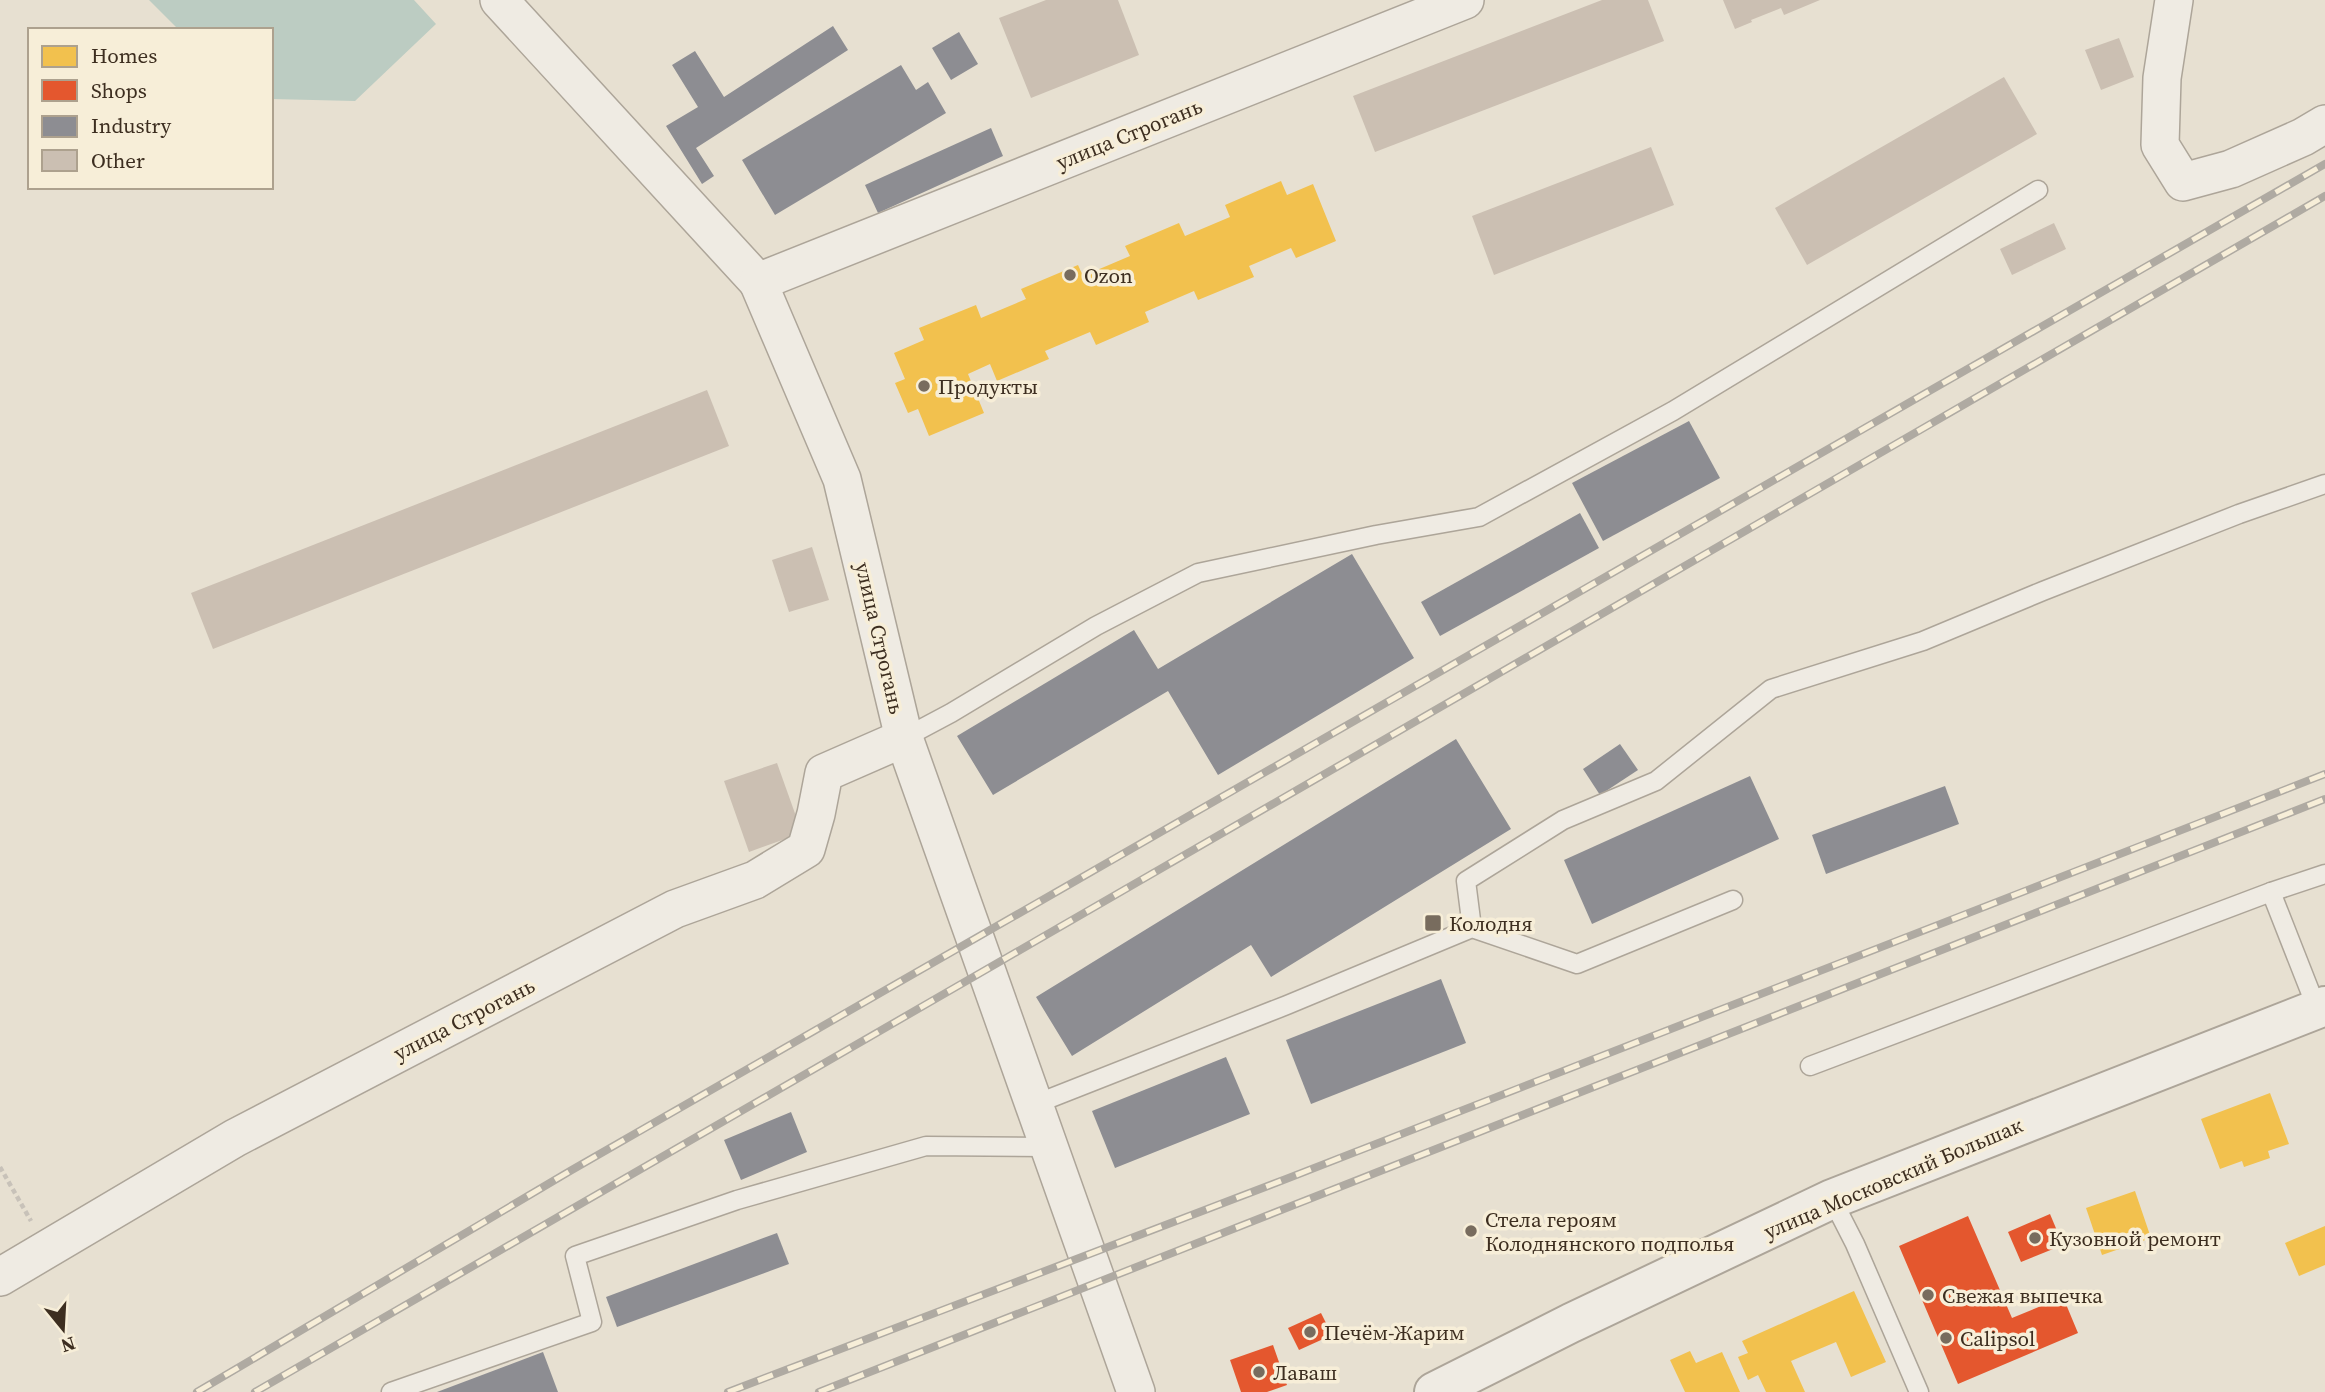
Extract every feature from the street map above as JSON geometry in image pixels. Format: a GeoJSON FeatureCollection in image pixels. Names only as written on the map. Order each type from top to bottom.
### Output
{"type":"FeatureCollection","features":[{"type":"Feature","properties":{"kind":"street"},"geometry":{"type":"LineString","coordinates":[[499,0],[758,282]]}},
{"type":"Feature","properties":{"kind":"street","name":"улица Строгань"},"geometry":{"type":"LineString","coordinates":[[0,1277],[235,1138],[676,909],[755,880],[806,849],[824,773],[904,738],[842,479],[758,282],[1465,0]]}},
{"type":"Feature","properties":{"kind":"street"},"geometry":{"type":"LineString","coordinates":[[2174,0],[2162,78],[2160,145],[2183,182],[2231,169],[2303,137],[2325,124]]}},
{"type":"Feature","properties":{"kind":"street"},"geometry":{"type":"LineString","coordinates":[[904,738],[1136,1392]]}},
{"type":"Feature","properties":{"kind":"street","name":"улица Московский Большак"},"geometry":{"type":"LineString","coordinates":[[1434,1392],[1571,1323],[1832,1199],[2321,1007]]}},
{"type":"Feature","properties":{"kind":"lane"},"geometry":{"type":"LineString","coordinates":[[904,738],[1097,626],[1198,573],[1376,535],[1479,517],[1673,411],[2038,190]]}},
{"type":"Feature","properties":{"kind":"lane"},"geometry":{"type":"LineString","coordinates":[[1472,928],[1466,881],[1563,820],[1656,781],[1771,689],[1923,641],[2067,581],[2239,514],[2325,484]]}},
{"type":"Feature","properties":{"kind":"lane"},"geometry":{"type":"LineString","coordinates":[[1810,1066],[2325,874]]}},
{"type":"Feature","properties":{"kind":"lane"},"geometry":{"type":"LineString","coordinates":[[2271,892],[2321,1007]]}},
{"type":"Feature","properties":{"kind":"lane"},"geometry":{"type":"LineString","coordinates":[[1033,1105],[1287,1005],[1472,928],[1577,964],[1733,900]]}},
{"type":"Feature","properties":{"kind":"lane"},"geometry":{"type":"LineString","coordinates":[[391,1392],[592,1322],[575,1256],[737,1199],[926,1146],[1047,1147]]}},
{"type":"Feature","properties":{"kind":"lane"},"geometry":{"type":"LineString","coordinates":[[1832,1199],[1919,1392]]}},
{"type":"Feature","properties":{"kind":"path"},"geometry":{"type":"LineString","coordinates":[[0,1167],[46,1250]]}},
{"type":"Feature","properties":{"kind":"shaded area"},"geometry":{"type":"Polygon","coordinates":[[[149,0],[414,0],[436,24],[355,101],[273,99],[273,28],[177,28],[149,0]]]}},
{"type":"Feature","properties":{"kind":"building: Homes"},"geometry":{"type":"Polygon","coordinates":[[[1281,181],[1287,195],[1313,184],[1336,241],[1296,258],[1291,248],[1249,266],[1254,277],[1198,300],[1194,291],[1145,312],[1149,322],[1096,345],[1090,332],[1045,351],[1049,359],[997,381],[990,364],[968,374],[984,413],[929,436],[918,409],[908,413],[895,383],[905,379],[894,353],[924,340],[919,328],[976,305],[981,318],[1026,299],[1021,289],[1078,265],[1083,276],[1130,256],[1125,246],[1179,223],[1185,236],[1230,217],[1225,205],[1281,181]]]}},
{"type":"Feature","properties":{"kind":"building: Homes"},"geometry":{"type":"Polygon","coordinates":[[[2270,1093],[2289,1144],[2268,1151],[2270,1158],[2244,1167],[2242,1161],[2220,1169],[2201,1119],[2270,1093]]]}},
{"type":"Feature","properties":{"kind":"building: Homes"},"geometry":{"type":"Polygon","coordinates":[[[2135,1191],[2151,1238],[2102,1255],[2086,1208],[2135,1191]]]}},
{"type":"Feature","properties":{"kind":"building: Homes"},"geometry":{"type":"Polygon","coordinates":[[[2325,1226],[2325,1265],[2299,1276],[2285,1243],[2325,1226]]]}},
{"type":"Feature","properties":{"kind":"building: Homes"},"geometry":{"type":"Polygon","coordinates":[[[1854,1291],[1886,1362],[1851,1377],[1836,1342],[1791,1361],[1805,1392],[1766,1392],[1758,1375],[1748,1380],[1738,1357],[1748,1353],[1742,1341],[1854,1291]]]}},
{"type":"Feature","properties":{"kind":"building: Homes"},"geometry":{"type":"Polygon","coordinates":[[[1690,1351],[1696,1363],[1722,1352],[1740,1392],[1685,1392],[1670,1360],[1690,1351]]]}},
{"type":"Feature","properties":{"kind":"building: Shops","name":"Кузовной ремонт"},"geometry":{"type":"Polygon","coordinates":[[[2050,1214],[2063,1245],[2021,1262],[2008,1232],[2050,1214]]]}},
{"type":"Feature","properties":{"kind":"building: Shops"},"geometry":{"type":"Polygon","coordinates":[[[1968,1216],[2012,1318],[2063,1297],[2078,1333],[1958,1384],[1899,1246],[1968,1216]]]}},
{"type":"Feature","properties":{"kind":"building: Shops","name":"Печём-Жарим"},"geometry":{"type":"Polygon","coordinates":[[[1321,1313],[1332,1335],[1299,1350],[1288,1328],[1321,1313]]]}},
{"type":"Feature","properties":{"kind":"building: Shops","name":"Лаваш"},"geometry":{"type":"Polygon","coordinates":[[[1273,1345],[1287,1385],[1267,1392],[1241,1392],[1230,1360],[1273,1345]]]}},
{"type":"Feature","properties":{"kind":"building: Industry"},"geometry":{"type":"Polygon","coordinates":[[[833,26],[848,50],[696,148],[714,176],[702,184],[666,126],[698,107],[672,65],[695,51],[724,97],[833,26]]]}},
{"type":"Feature","properties":{"kind":"building: Industry"},"geometry":{"type":"Polygon","coordinates":[[[959,32],[978,64],[951,80],[932,48],[959,32]]]}},
{"type":"Feature","properties":{"kind":"building: Industry"},"geometry":{"type":"Polygon","coordinates":[[[901,65],[916,90],[928,82],[946,113],[775,215],[742,160],[901,65]]]}},
{"type":"Feature","properties":{"kind":"building: Industry"},"geometry":{"type":"Polygon","coordinates":[[[991,128],[1003,156],[878,213],[865,185],[991,128]]]}},
{"type":"Feature","properties":{"kind":"building: Industry"},"geometry":{"type":"Polygon","coordinates":[[[1689,421],[1720,478],[1603,541],[1572,483],[1689,421]]]}},
{"type":"Feature","properties":{"kind":"building: Industry"},"geometry":{"type":"Polygon","coordinates":[[[1580,513],[1599,548],[1440,636],[1421,602],[1580,513]]]}},
{"type":"Feature","properties":{"kind":"building: Industry"},"geometry":{"type":"Polygon","coordinates":[[[1352,554],[1414,658],[1218,775],[1168,691],[993,795],[957,736],[1134,630],[1158,669],[1352,554]]]}},
{"type":"Feature","properties":{"kind":"building: Industry"},"geometry":{"type":"Polygon","coordinates":[[[1456,739],[1511,829],[1271,977],[1251,945],[1072,1056],[1036,997],[1456,739]]]}},
{"type":"Feature","properties":{"kind":"building: Industry"},"geometry":{"type":"Polygon","coordinates":[[[1620,744],[1638,770],[1600,795],[1583,769],[1620,744]]]}},
{"type":"Feature","properties":{"kind":"building: Industry"},"geometry":{"type":"Polygon","coordinates":[[[1750,776],[1779,839],[1592,924],[1564,860],[1750,776]]]}},
{"type":"Feature","properties":{"kind":"building: Industry"},"geometry":{"type":"Polygon","coordinates":[[[1945,786],[1959,824],[1826,874],[1812,835],[1945,786]]]}},
{"type":"Feature","properties":{"kind":"building: Industry"},"geometry":{"type":"Polygon","coordinates":[[[1441,979],[1466,1043],[1311,1104],[1286,1040],[1441,979]]]}},
{"type":"Feature","properties":{"kind":"building: Industry"},"geometry":{"type":"Polygon","coordinates":[[[1226,1057],[1250,1114],[1115,1168],[1092,1111],[1226,1057]]]}},
{"type":"Feature","properties":{"kind":"building: Industry"},"geometry":{"type":"Polygon","coordinates":[[[791,1112],[807,1152],[741,1180],[724,1140],[791,1112]]]}},
{"type":"Feature","properties":{"kind":"building: Industry"},"geometry":{"type":"Polygon","coordinates":[[[777,1233],[789,1264],[617,1327],[606,1297],[777,1233]]]}},
{"type":"Feature","properties":{"kind":"building: Industry"},"geometry":{"type":"Polygon","coordinates":[[[543,1352],[558,1392],[437,1392],[543,1352]]]}},
{"type":"Feature","properties":{"kind":"building: Other"},"geometry":{"type":"Polygon","coordinates":[[[1046,0],[1118,0],[1139,55],[1031,98],[999,18],[1046,0]]]}},
{"type":"Feature","properties":{"kind":"building: Other"},"geometry":{"type":"Polygon","coordinates":[[[1602,0],[1648,0],[1664,41],[1375,152],[1353,96],[1602,0]]]}},
{"type":"Feature","properties":{"kind":"building: Other"},"geometry":{"type":"Polygon","coordinates":[[[1723,0],[1820,0],[1784,15],[1781,8],[1735,29],[1723,0]]]}},
{"type":"Feature","properties":{"kind":"building: Other"},"geometry":{"type":"Polygon","coordinates":[[[2119,38],[2134,77],[2101,90],[2085,50],[2119,38]]]}},
{"type":"Feature","properties":{"kind":"building: Other"},"geometry":{"type":"Polygon","coordinates":[[[2004,77],[2037,134],[1807,265],[1775,208],[2004,77]]]}},
{"type":"Feature","properties":{"kind":"building: Other"},"geometry":{"type":"Polygon","coordinates":[[[1651,147],[1674,205],[1494,275],[1472,216],[1651,147]]]}},
{"type":"Feature","properties":{"kind":"building: Other"},"geometry":{"type":"Polygon","coordinates":[[[2054,223],[2066,249],[2012,275],[2000,249],[2054,223]]]}},
{"type":"Feature","properties":{"kind":"building: Other"},"geometry":{"type":"Polygon","coordinates":[[[707,390],[729,446],[213,649],[191,593],[707,390]]]}},
{"type":"Feature","properties":{"kind":"building: Other"},"geometry":{"type":"Polygon","coordinates":[[[812,547],[829,600],[789,612],[772,560],[812,547]]]}},
{"type":"Feature","properties":{"kind":"building: Other"},"geometry":{"type":"Polygon","coordinates":[[[777,763],[802,833],[749,852],[724,781],[777,763]]]}},
{"type":"Feature","properties":{"kind":"railway"},"geometry":{"type":"LineString","coordinates":[[197,1392],[570,1171],[2325,164]]}},
{"type":"Feature","properties":{"kind":"railway"},"geometry":{"type":"LineString","coordinates":[[255,1392],[2325,196]]}},
{"type":"Feature","properties":{"kind":"railway"},"geometry":{"type":"LineString","coordinates":[[728,1392],[1286,1179],[2325,774]]}},
{"type":"Feature","properties":{"kind":"railway"},"geometry":{"type":"LineString","coordinates":[[819,1392],[2325,799]]}},
{"type":"Feature","properties":{"kind":"place","name":"Ozon"},"geometry":{"type":"Point","coordinates":[1070,275]}},
{"type":"Feature","properties":{"kind":"place","name":"Продукты"},"geometry":{"type":"Point","coordinates":[924,386]}},
{"type":"Feature","properties":{"kind":"place","name":"Колодня"},"geometry":{"type":"Point","coordinates":[1433,923]}},
{"type":"Feature","properties":{"kind":"place","name":"Стела героям Колоднянского подполья"},"geometry":{"type":"Point","coordinates":[1471,1231]}},
{"type":"Feature","properties":{"kind":"place","name":"Кузовной ремонт"},"geometry":{"type":"Point","coordinates":[2035,1238]}},
{"type":"Feature","properties":{"kind":"place","name":"Свежая выпечка"},"geometry":{"type":"Point","coordinates":[1928,1295]}},
{"type":"Feature","properties":{"kind":"place","name":"Печём-Жарим"},"geometry":{"type":"Point","coordinates":[1310,1332]}},
{"type":"Feature","properties":{"kind":"place","name":"Сalipsol"},"geometry":{"type":"Point","coordinates":[1946,1338]}},
{"type":"Feature","properties":{"kind":"place","name":"Лаваш"},"geometry":{"type":"Point","coordinates":[1259,1372]}}]}
